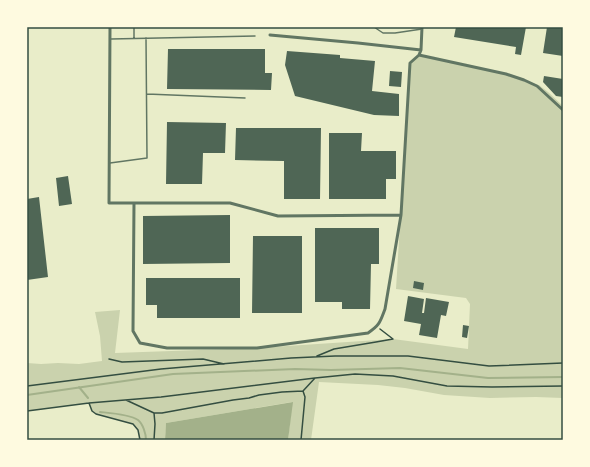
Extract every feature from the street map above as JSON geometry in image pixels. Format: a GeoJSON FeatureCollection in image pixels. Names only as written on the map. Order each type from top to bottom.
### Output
{"type":"FeatureCollection","features":[{"type":"Feature","properties":{"kind":"street"},"geometry":{"type":"LineString","coordinates":[[110,27],[109,203],[230,203],[278,216],[401,215]]}},
{"type":"Feature","properties":{"kind":"street"},"geometry":{"type":"LineString","coordinates":[[134,203],[133,331],[140,343],[167,348],[257,348],[368,334],[377,327],[385,308],[401,215],[410,63],[419,55],[422,28]]}},
{"type":"Feature","properties":{"kind":"street"},"geometry":{"type":"LineString","coordinates":[[270,35],[420,50]]}},
{"type":"Feature","properties":{"kind":"street"},"geometry":{"type":"LineString","coordinates":[[419,55],[506,74],[524,80],[537,86],[563,110]]}},
{"type":"Feature","properties":{"kind":"lane"},"geometry":{"type":"LineString","coordinates":[[134,27],[134,38]]}},
{"type":"Feature","properties":{"kind":"lane"},"geometry":{"type":"LineString","coordinates":[[374,27],[383,33],[395,33],[422,28]]}},
{"type":"Feature","properties":{"kind":"lane"},"geometry":{"type":"LineString","coordinates":[[110,39],[255,36]]}},
{"type":"Feature","properties":{"kind":"lane"},"geometry":{"type":"LineString","coordinates":[[110,163],[147,158],[146,38]]}},
{"type":"Feature","properties":{"kind":"lane"},"geometry":{"type":"LineString","coordinates":[[147,94],[245,98]]}},
{"type":"Feature","properties":{"kind":"path"},"geometry":{"type":"LineString","coordinates":[[316,357],[334,349],[393,338],[377,327]]}},
{"type":"Feature","properties":{"kind":"path"},"geometry":{"type":"LineString","coordinates":[[27,386],[161,369],[335,356],[408,356],[489,366],[563,364]]}},
{"type":"Feature","properties":{"kind":"path"},"geometry":{"type":"LineString","coordinates":[[109,359],[122,362],[203,359],[225,364]]}},
{"type":"Feature","properties":{"kind":"path"},"geometry":{"type":"LineString","coordinates":[[27,411],[89,402],[160,397],[355,374],[393,376],[447,386],[563,386]]}},
{"type":"Feature","properties":{"kind":"path"},"geometry":{"type":"LineString","coordinates":[[125,399],[154,413],[162,414],[259,395],[303,391],[315,378]]}},
{"type":"Feature","properties":{"kind":"path"},"geometry":{"type":"LineString","coordinates":[[301,440],[305,397],[303,391]]}},
{"type":"Feature","properties":{"kind":"path"},"geometry":{"type":"LineString","coordinates":[[89,402],[92,411],[96,414],[133,424],[138,430],[140,440]]}},
{"type":"Feature","properties":{"kind":"path"},"geometry":{"type":"LineString","coordinates":[[154,413],[154,440]]}},
{"type":"Feature","properties":{"kind":"shaded area"},"geometry":{"type":"Polygon","coordinates":[[[419,55],[506,74],[536,86],[539,85],[563,106],[563,398],[490,398],[444,395],[378,385],[319,382],[311,440],[288,440],[292,402],[166,423],[165,440],[140,440],[138,430],[133,424],[96,414],[92,411],[89,403],[27,411],[27,363],[79,364],[102,361],[100,336],[95,312],[120,310],[115,353],[257,348],[393,339],[468,349],[470,304],[466,298],[396,289],[410,63],[419,55]]]}},
{"type":"Feature","properties":{"kind":"shaded area"},"geometry":{"type":"Polygon","coordinates":[[[293,402],[288,440],[165,440],[166,423],[293,402]]]}},
{"type":"Feature","properties":{"kind":"building"},"geometry":{"type":"Polygon","coordinates":[[[456,27],[526,27],[521,55],[515,54],[516,47],[454,37],[456,27]]]}},
{"type":"Feature","properties":{"kind":"building"},"geometry":{"type":"Polygon","coordinates":[[[547,27],[563,27],[563,56],[543,53],[547,27]]]}},
{"type":"Feature","properties":{"kind":"building"},"geometry":{"type":"Polygon","coordinates":[[[168,49],[265,49],[265,73],[272,73],[271,90],[167,89],[168,49]]]}},
{"type":"Feature","properties":{"kind":"building"},"geometry":{"type":"Polygon","coordinates":[[[287,51],[340,55],[340,58],[375,61],[372,91],[399,94],[399,116],[374,115],[295,96],[285,65],[287,51]]]}},
{"type":"Feature","properties":{"kind":"building"},"geometry":{"type":"Polygon","coordinates":[[[390,71],[402,72],[401,87],[389,86],[390,71]]]}},
{"type":"Feature","properties":{"kind":"building"},"geometry":{"type":"Polygon","coordinates":[[[544,76],[563,79],[563,97],[556,96],[543,82],[544,76]]]}},
{"type":"Feature","properties":{"kind":"building"},"geometry":{"type":"Polygon","coordinates":[[[167,122],[226,123],[225,153],[203,153],[202,184],[166,184],[167,122]]]}},
{"type":"Feature","properties":{"kind":"building"},"geometry":{"type":"Polygon","coordinates":[[[236,128],[321,128],[320,199],[284,199],[284,161],[235,160],[236,128]]]}},
{"type":"Feature","properties":{"kind":"building"},"geometry":{"type":"Polygon","coordinates":[[[329,133],[362,133],[361,151],[396,151],[396,179],[386,179],[386,199],[329,199],[329,133]]]}},
{"type":"Feature","properties":{"kind":"building"},"geometry":{"type":"Polygon","coordinates":[[[68,176],[72,204],[59,206],[56,178],[68,176]]]}},
{"type":"Feature","properties":{"kind":"building"},"geometry":{"type":"Polygon","coordinates":[[[39,197],[48,277],[27,280],[27,199],[39,197]]]}},
{"type":"Feature","properties":{"kind":"building"},"geometry":{"type":"Polygon","coordinates":[[[230,215],[230,263],[143,264],[143,216],[230,215]]]}},
{"type":"Feature","properties":{"kind":"building"},"geometry":{"type":"Polygon","coordinates":[[[315,228],[379,228],[379,264],[371,264],[370,309],[342,309],[342,302],[315,302],[315,228]]]}},
{"type":"Feature","properties":{"kind":"building"},"geometry":{"type":"Polygon","coordinates":[[[253,236],[302,236],[302,313],[252,313],[253,236]]]}},
{"type":"Feature","properties":{"kind":"building"},"geometry":{"type":"Polygon","coordinates":[[[146,278],[240,278],[240,318],[157,318],[157,305],[146,305],[146,278]]]}},
{"type":"Feature","properties":{"kind":"building"},"geometry":{"type":"Polygon","coordinates":[[[414,281],[424,283],[423,290],[413,288],[414,281]]]}},
{"type":"Feature","properties":{"kind":"building"},"geometry":{"type":"Polygon","coordinates":[[[408,296],[424,299],[422,313],[424,313],[426,298],[449,302],[446,316],[441,315],[437,338],[419,335],[421,324],[404,321],[408,296]]]}},
{"type":"Feature","properties":{"kind":"building"},"geometry":{"type":"Polygon","coordinates":[[[463,325],[469,326],[467,338],[462,337],[463,325]]]}},
{"type":"Feature","properties":{"kind":"waterway"},"geometry":{"type":"LineString","coordinates":[[27,395],[173,374],[295,369],[331,370],[400,368],[488,378],[563,377]]}},
{"type":"Feature","properties":{"kind":"waterway"},"geometry":{"type":"LineString","coordinates":[[79,387],[88,398]]}},
{"type":"Feature","properties":{"kind":"waterway"},"geometry":{"type":"LineString","coordinates":[[100,412],[125,415],[138,420],[144,429],[146,440]]}}]}
